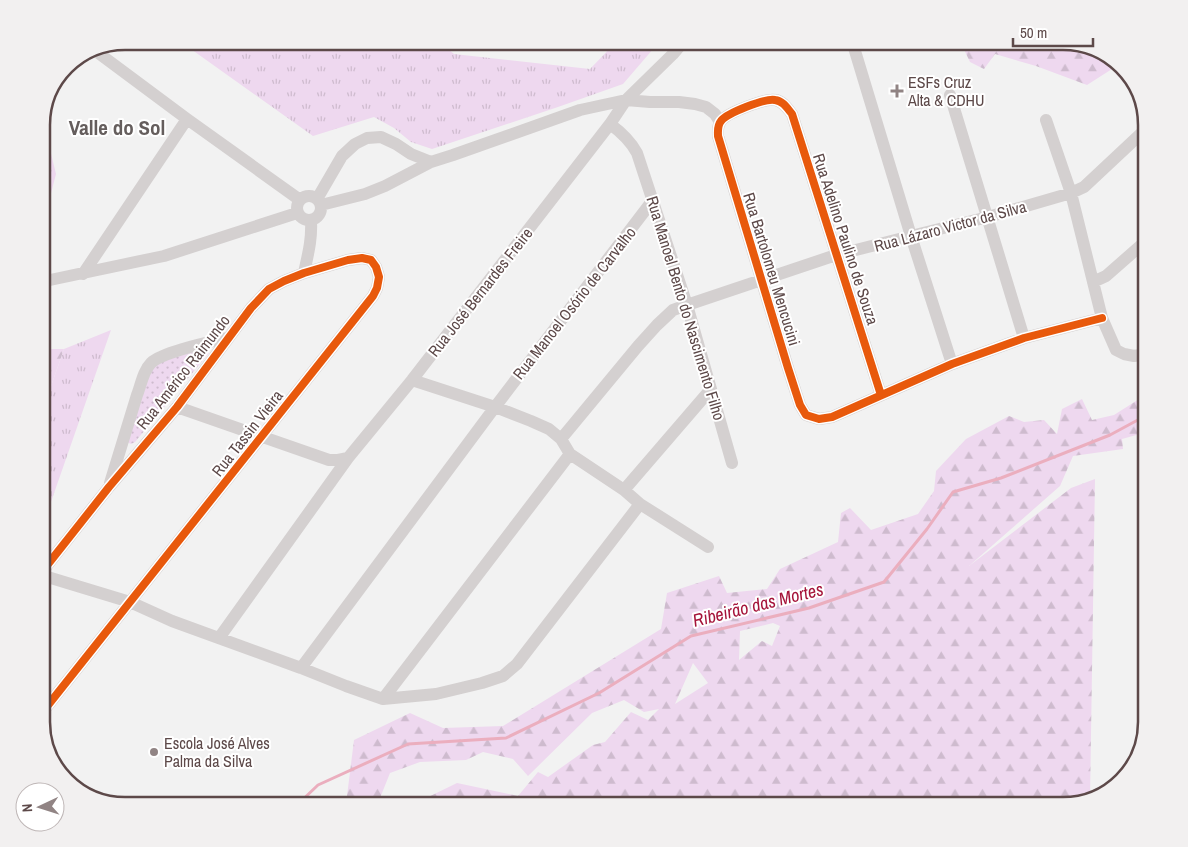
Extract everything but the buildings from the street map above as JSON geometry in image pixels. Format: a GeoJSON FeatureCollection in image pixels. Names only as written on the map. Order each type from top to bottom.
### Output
{"type":"FeatureCollection","features":[{"type":"Feature","properties":{"kind":"street","name":"Rua José Bernardes Freire"},"geometry":{"type":"LineString","coordinates":[[219,638],[348,458],[412,380],[610,124],[626,100],[676,50]]}},
{"type":"Feature","properties":{"kind":"street"},"geometry":{"type":"LineString","coordinates":[[855,50],[952,364]]}},
{"type":"Feature","properties":{"kind":"street"},"geometry":{"type":"LineString","coordinates":[[100,54],[300,200]]}},
{"type":"Feature","properties":{"kind":"street"},"geometry":{"type":"LineString","coordinates":[[950,96],[1024,338]]}},
{"type":"Feature","properties":{"kind":"street","name":"Rua Adelino Paulino de Souza"},"geometry":{"type":"LineString","coordinates":[[719,125],[726,117],[767,99],[780,102],[792,114],[881,395]]}},
{"type":"Feature","properties":{"kind":"street"},"geometry":{"type":"LineString","coordinates":[[431,162],[411,154],[381,137],[367,138],[355,144],[342,156],[319,202],[321,213],[311,221],[301,218],[297,213],[296,207],[305,196],[309,196],[319,202],[365,194],[431,162],[580,110],[626,100],[695,104],[706,107],[715,114],[719,125]]}},
{"type":"Feature","properties":{"kind":"street"},"geometry":{"type":"LineString","coordinates":[[83,274],[187,119]]}},
{"type":"Feature","properties":{"kind":"street"},"geometry":{"type":"LineString","coordinates":[[1046,120],[1071,193],[1102,318],[1116,350],[1129,355],[1138,355]]}},
{"type":"Feature","properties":{"kind":"street","name":"Rua Manoel Bento do Nascimento Filho"},"geometry":{"type":"LineString","coordinates":[[610,124],[632,142],[654,200],[732,463]]}},
{"type":"Feature","properties":{"kind":"street","name":"Rua Bartolomeu Mencucini"},"geometry":{"type":"LineString","coordinates":[[719,125],[718,136],[800,405],[806,415],[819,419],[832,417],[881,395]]}},
{"type":"Feature","properties":{"kind":"street","name":"Rua Lázaro Victor da Silva"},"geometry":{"type":"LineString","coordinates":[[561,440],[638,346],[673,310],[686,304],[762,281],[836,255],[988,217],[1071,193],[1084,188],[1138,137]]}},
{"type":"Feature","properties":{"kind":"street","name":"Rua Manoel Osório de Carvalho"},"geometry":{"type":"LineString","coordinates":[[301,668],[495,407],[654,200]]}},
{"type":"Feature","properties":{"kind":"street"},"geometry":{"type":"LineString","coordinates":[[50,280],[164,256],[297,213]]}},
{"type":"Feature","properties":{"kind":"street"},"geometry":{"type":"LineString","coordinates":[[304,273],[312,235],[311,221]]}},
{"type":"Feature","properties":{"kind":"street"},"geometry":{"type":"LineString","coordinates":[[1093,282],[1106,276],[1138,248]]}},
{"type":"Feature","properties":{"kind":"street","name":"Rua Américo Raimundo"},"geometry":{"type":"LineString","coordinates":[[50,562],[109,487],[177,406],[251,308],[269,289],[304,273],[348,260],[362,258],[371,260],[376,267],[379,277]]}},
{"type":"Feature","properties":{"kind":"street","name":"Rua Tassin Vieira"},"geometry":{"type":"LineString","coordinates":[[50,703],[373,296],[379,277]]}},
{"type":"Feature","properties":{"kind":"street"},"geometry":{"type":"LineString","coordinates":[[881,395],[952,364],[1024,338],[1102,318]]}},
{"type":"Feature","properties":{"kind":"street"},"geometry":{"type":"LineString","coordinates":[[109,487],[138,392],[151,363],[188,348],[227,338]]}},
{"type":"Feature","properties":{"kind":"street"},"geometry":{"type":"LineString","coordinates":[[412,380],[495,407],[549,429],[561,440],[570,454],[624,490],[640,504],[708,546]]}},
{"type":"Feature","properties":{"kind":"street"},"geometry":{"type":"LineString","coordinates":[[624,490],[711,389]]}},
{"type":"Feature","properties":{"kind":"street"},"geometry":{"type":"LineString","coordinates":[[177,406],[329,460],[348,458]]}},
{"type":"Feature","properties":{"kind":"street"},"geometry":{"type":"LineString","coordinates":[[383,699],[570,454]]}},
{"type":"Feature","properties":{"kind":"street"},"geometry":{"type":"LineString","coordinates":[[50,577],[130,602],[172,621],[383,699],[436,694],[503,676],[517,664],[640,504]]}},
{"type":"Feature","properties":{"kind":"green space"},"geometry":{"type":"Polygon","coordinates":[[[192,50],[449,50],[454,54],[590,69],[608,50],[652,50],[623,84],[432,149],[411,142],[394,128],[374,117],[313,136],[192,50]]]}},
{"type":"Feature","properties":{"kind":"green space"},"geometry":{"type":"Polygon","coordinates":[[[964,50],[1073,51],[1083,53],[1105,63],[1116,72],[1123,79],[1128,88],[1112,69],[1087,85],[1036,66],[995,54],[984,69],[970,62],[964,50]]]}},
{"type":"Feature","properties":{"kind":"green space"},"geometry":{"type":"Polygon","coordinates":[[[50,150],[56,174],[50,197],[50,150]]]}},
{"type":"Feature","properties":{"kind":"green space"},"geometry":{"type":"Polygon","coordinates":[[[111,330],[50,505],[50,389],[64,349],[111,330]]]}},
{"type":"Feature","properties":{"kind":"green space"},"geometry":{"type":"Polygon","coordinates":[[[206,348],[209,353],[135,442],[131,444],[127,442],[150,371],[156,363],[206,348]]]}},
{"type":"Feature","properties":{"kind":"green space"},"geometry":{"type":"Polygon","coordinates":[[[50,349],[64,349],[50,389],[50,349]]]}},
{"type":"Feature","properties":{"kind":"green space"},"geometry":{"type":"Polygon","coordinates":[[[1082,399],[1092,420],[1114,415],[1138,400],[1138,435],[1122,439],[1123,449],[1073,456],[1060,486],[969,566],[1071,488],[1095,479],[1090,792],[1063,797],[428,797],[457,783],[518,796],[538,772],[548,777],[593,745],[605,742],[631,712],[648,720],[659,709],[644,712],[624,700],[592,713],[528,776],[513,759],[483,752],[466,760],[420,762],[390,773],[380,797],[347,796],[354,740],[410,713],[443,728],[503,726],[661,629],[667,593],[719,576],[727,593],[767,589],[780,569],[838,542],[841,513],[850,508],[871,530],[918,514],[934,491],[936,471],[966,439],[1009,416],[1024,422],[1044,420],[1057,434],[1062,409],[1082,399]],[[773,623],[740,631],[739,660],[762,641],[772,646],[780,626],[773,623]],[[693,663],[675,704],[708,683],[693,663]]]}},
{"type":"Feature","properties":{"kind":"waterway","name":"Ribeirão das Mortes"},"geometry":{"type":"LineString","coordinates":[[305,797],[318,785],[408,744],[506,738],[599,693],[691,636],[809,608],[884,582],[927,529],[953,492],[1001,478],[1110,435],[1138,420]]}},
{"type":"Feature","properties":{"kind":"cycle path"},"geometry":{"type":"LineString","coordinates":[[881,395],[792,114],[785,105],[775,100],[738,110],[720,123],[718,136],[788,368],[800,405],[806,415],[819,419],[832,417],[952,364],[1024,338],[1102,318]]}},
{"type":"Feature","properties":{"kind":"cycle path"},"geometry":{"type":"LineString","coordinates":[[50,562],[109,487],[177,407],[251,308],[269,289],[304,273],[348,260],[362,258],[371,260],[376,267],[379,277],[373,296],[50,703]]}},
{"type":"Feature","properties":{"kind":"place","name":"ESFs Cruz Alta & CDHU"},"geometry":{"type":"Point","coordinates":[897,91]}},
{"type":"Feature","properties":{"kind":"place","name":"Escola José Alves Palma da Silva"},"geometry":{"type":"Point","coordinates":[154,752]}},
{"type":"Feature","properties":{"kind":"district","name":"Valle do Sol"},"geometry":{"type":"Point","coordinates":[117,128]}}]}
